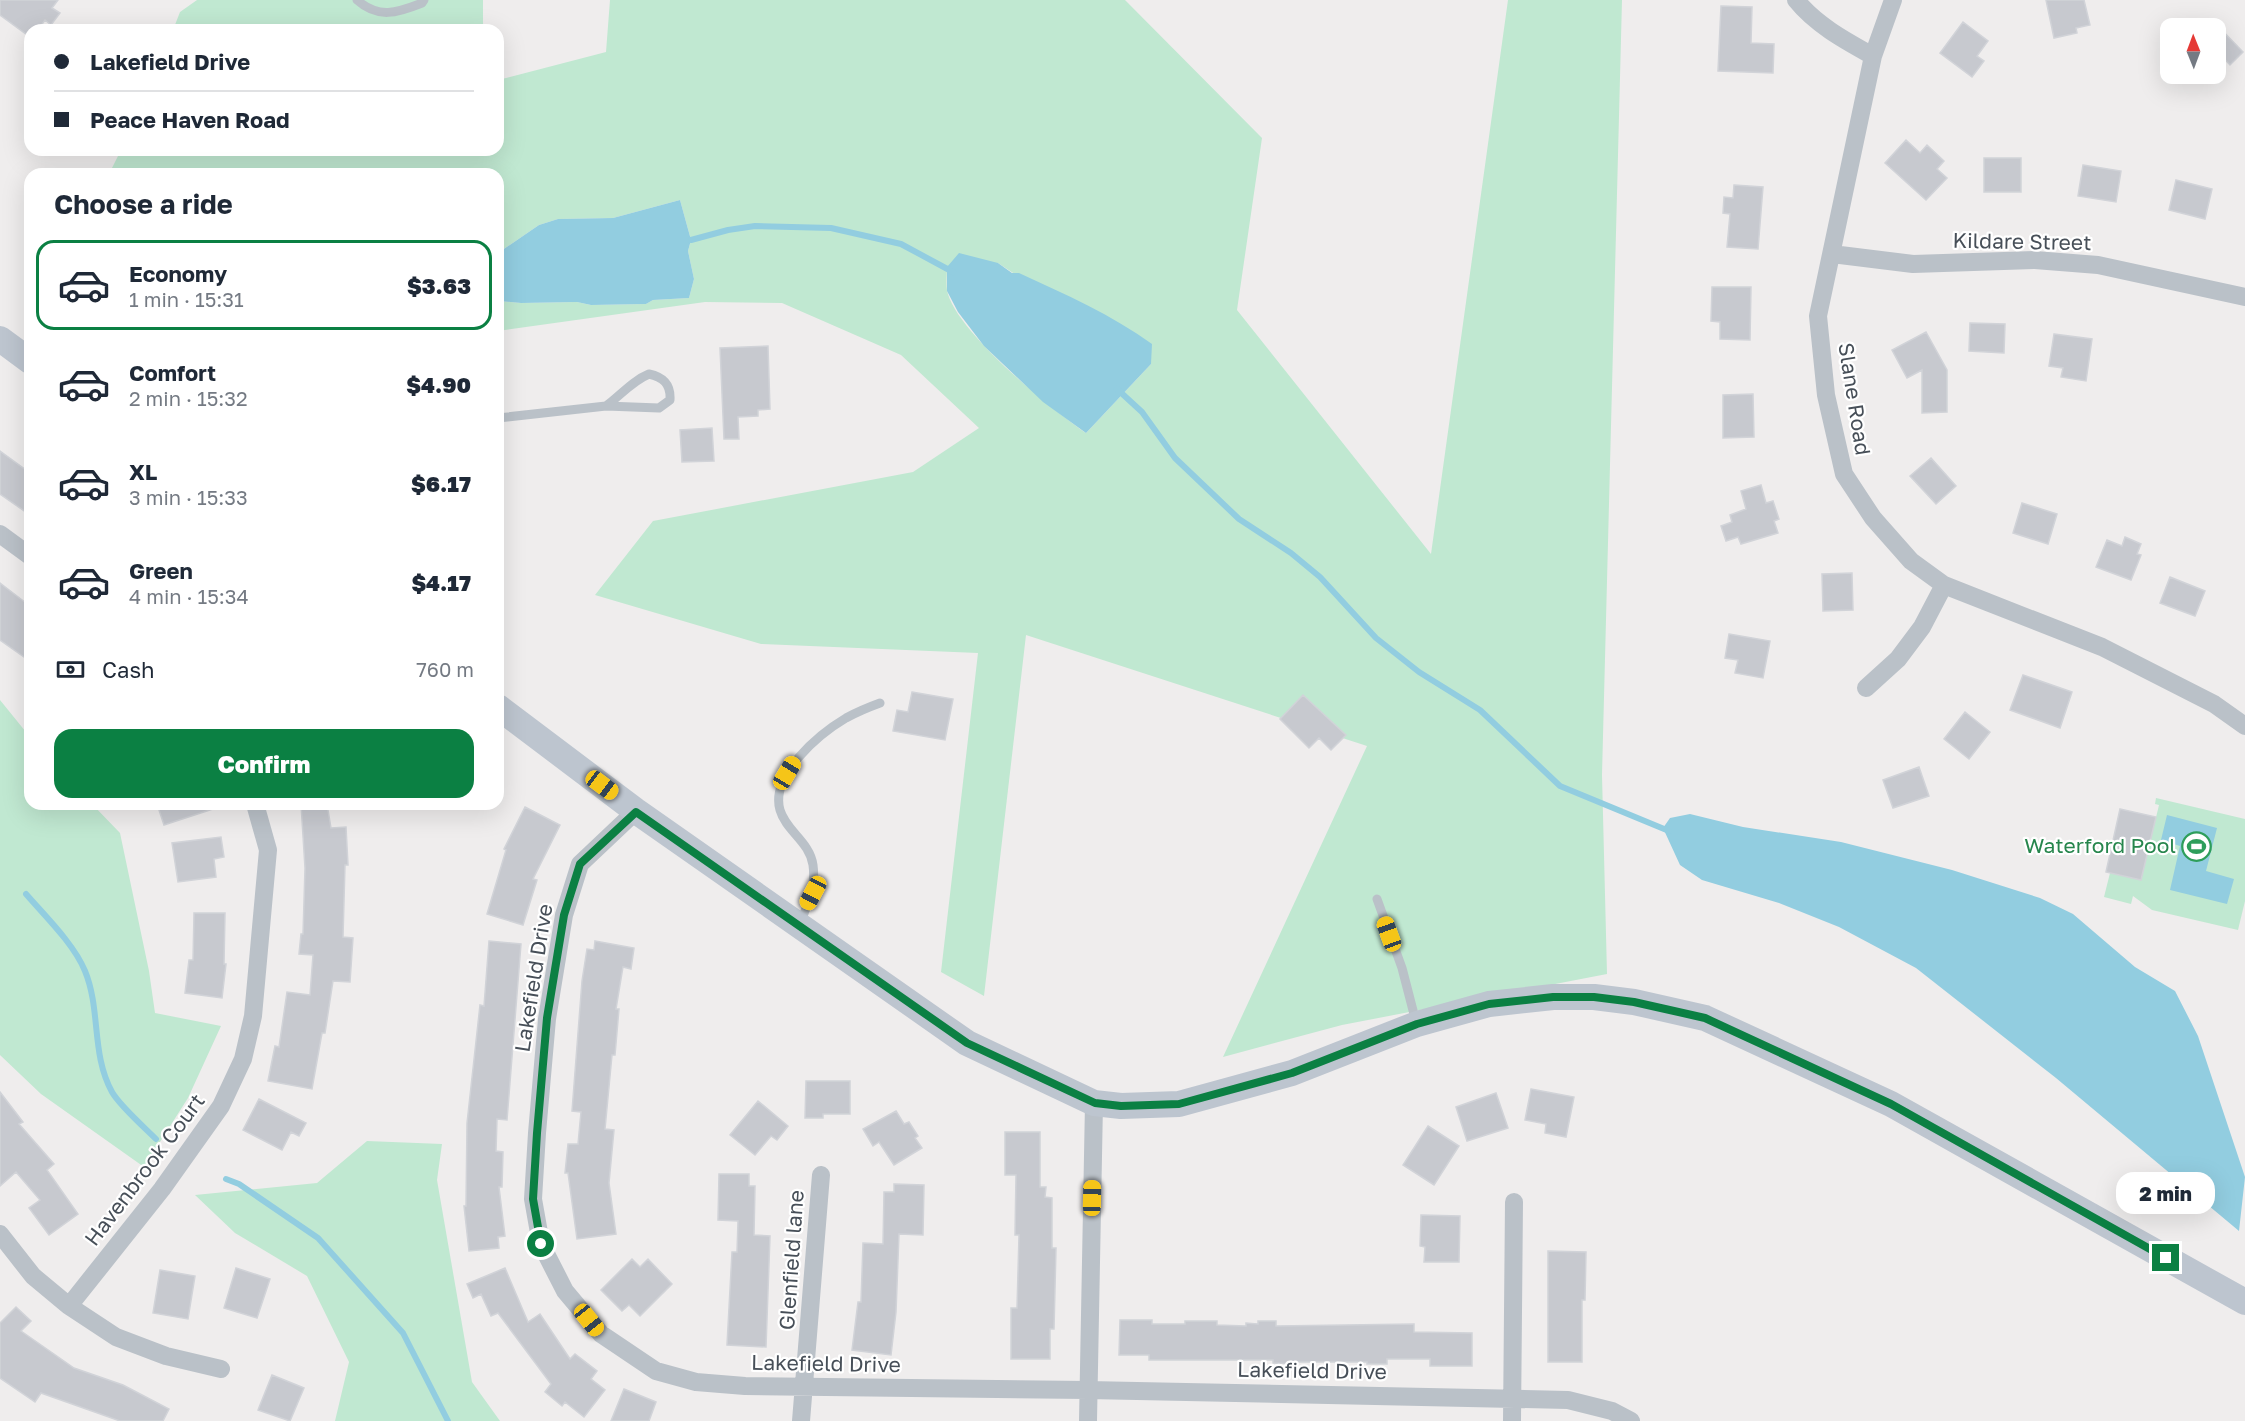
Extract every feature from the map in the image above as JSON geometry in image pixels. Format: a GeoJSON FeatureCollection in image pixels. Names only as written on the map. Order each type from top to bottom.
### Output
{"type":"FeatureCollection","features":[{"type":"Feature","properties":{"kind":"main road"},"geometry":{"type":"LineString","coordinates":[[0,339],[24,357]]}},
{"type":"Feature","properties":{"kind":"main road"},"geometry":{"type":"LineString","coordinates":[[504,712],[636,812],[967,1043],[1095,1103],[1121,1106],[1179,1104],[1292,1073],[1417,1024],[1489,1004],[1553,997],[1594,997],[1634,1002],[1705,1018],[1891,1104],[2245,1302]]}},
{"type":"Feature","properties":{"kind":"street"},"geometry":{"type":"LineString","coordinates":[[1796,0],[1804,10],[1823,25],[1874,56]]}},
{"type":"Feature","properties":{"kind":"street","name":"Slane Road"},"geometry":{"type":"LineString","coordinates":[[1893,0],[1874,56],[1818,316],[1826,395],[1844,474],[1873,518],[1911,561],[1944,585],[2102,647],[2214,704],[2245,726]]}},
{"type":"Feature","properties":{"kind":"street","name":"Kildare Street"},"geometry":{"type":"LineString","coordinates":[[1832,254],[1913,264],[2035,260],[2098,265],[2245,297]]}},
{"type":"Feature","properties":{"kind":"street"},"geometry":{"type":"LineString","coordinates":[[0,534],[24,552]]}},
{"type":"Feature","properties":{"kind":"street"},"geometry":{"type":"LineString","coordinates":[[1866,688],[1898,659],[1922,627],[1944,585]]}},
{"type":"Feature","properties":{"kind":"street","name":"Havenbrook Court"},"geometry":{"type":"LineString","coordinates":[[69,1306],[162,1189],[221,1106],[243,1059],[253,1016],[268,850],[257,810]]}},
{"type":"Feature","properties":{"kind":"street","name":"Lakefield Drive"},"geometry":{"type":"LineString","coordinates":[[636,812],[580,864],[564,915],[547,1018],[533,1199],[541,1244],[565,1291],[601,1334],[656,1371],[696,1382],[805,1387],[1088,1389],[1568,1400],[1612,1411],[1631,1421]]}},
{"type":"Feature","properties":{"kind":"street"},"geometry":{"type":"LineString","coordinates":[[1088,1421],[1095,1103]]}},
{"type":"Feature","properties":{"kind":"street","name":"Glenfield lane"},"geometry":{"type":"LineString","coordinates":[[801,1421],[821,1175]]}},
{"type":"Feature","properties":{"kind":"street"},"geometry":{"type":"LineString","coordinates":[[1512,1421],[1514,1202]]}},
{"type":"Feature","properties":{"kind":"street"},"geometry":{"type":"LineString","coordinates":[[0,1234],[33,1276],[69,1306],[116,1336],[166,1356],[222,1369]]}},
{"type":"Feature","properties":{"kind":"lane"},"geometry":{"type":"LineString","coordinates":[[357,0],[367,9],[395,13],[422,3],[424,0]]}},
{"type":"Feature","properties":{"kind":"lane"},"geometry":{"type":"LineString","coordinates":[[504,417],[606,406],[659,408],[665,406],[670,400],[669,388],[664,380],[649,374],[636,380],[606,406]]}},
{"type":"Feature","properties":{"kind":"lane"},"geometry":{"type":"LineString","coordinates":[[800,926],[813,893],[813,862],[807,848],[787,825],[779,808],[781,784],[794,762],[820,737],[847,718],[880,703]]}},
{"type":"Feature","properties":{"kind":"lane"},"geometry":{"type":"LineString","coordinates":[[1377,899],[1402,968],[1417,1024]]}},
{"type":"Feature","properties":{"kind":"green space"},"geometry":{"type":"Polygon","coordinates":[[[197,0],[483,0],[483,24],[175,24],[180,12],[197,0]]]}},
{"type":"Feature","properties":{"kind":"green space"},"geometry":{"type":"Polygon","coordinates":[[[610,0],[1125,0],[1262,138],[1237,310],[1431,554],[1508,0],[1622,0],[1602,775],[1607,974],[1342,1025],[1223,1057],[1367,746],[1026,635],[984,996],[941,972],[978,653],[761,644],[595,595],[653,521],[913,472],[979,428],[901,355],[782,303],[705,302],[504,330],[504,302],[577,302],[591,305],[646,304],[653,300],[689,298],[694,279],[688,251],[691,240],[680,200],[613,218],[558,219],[539,225],[504,249],[504,168],[112,168],[118,156],[504,156],[504,78],[606,52],[610,0]],[[998,263],[947,267],[947,290],[954,307],[967,326],[1006,368],[1051,407],[1086,433],[1151,364],[998,263]]]}},
{"type":"Feature","properties":{"kind":"green space"},"geometry":{"type":"Polygon","coordinates":[[[0,700],[24,730],[24,810],[98,810],[120,833],[149,971],[155,1013],[221,1026],[188,1098],[144,1167],[41,1094],[0,1055],[0,700]]]}},
{"type":"Feature","properties":{"kind":"green space","name":"Waterford Pool"},"geometry":{"type":"Polygon","coordinates":[[[2156,798],[2245,819],[2245,901],[2238,930],[2152,910],[2133,896],[2131,904],[2104,897],[2110,873],[2141,880],[2159,805],[2155,804],[2156,798]]]}},
{"type":"Feature","properties":{"kind":"green space"},"geometry":{"type":"Polygon","coordinates":[[[367,1141],[442,1144],[437,1180],[472,1382],[500,1421],[335,1421],[349,1362],[307,1276],[235,1233],[195,1195],[317,1183],[367,1141]]]}},
{"type":"Feature","properties":{"kind":"water"},"geometry":{"type":"Polygon","coordinates":[[[680,200],[691,240],[688,251],[694,279],[689,298],[653,300],[646,304],[591,305],[577,302],[504,302],[504,249],[539,225],[558,219],[613,218],[680,200]]]}},
{"type":"Feature","properties":{"kind":"water"},"geometry":{"type":"Polygon","coordinates":[[[959,253],[998,263],[1012,273],[1019,273],[1054,289],[1121,324],[1152,344],[1151,364],[1086,433],[1043,402],[984,346],[958,312],[947,291],[947,267],[959,253]]]}},
{"type":"Feature","properties":{"kind":"water"},"geometry":{"type":"Polygon","coordinates":[[[1690,814],[1743,827],[1841,842],[1952,870],[2040,898],[2073,914],[2135,967],[2175,991],[2198,1036],[2245,1177],[2239,1231],[2056,1078],[1916,968],[1839,927],[1779,903],[1702,880],[1680,865],[1663,828],[1670,818],[1690,814]]]}},
{"type":"Feature","properties":{"kind":"water"},"geometry":{"type":"Polygon","coordinates":[[[2167,815],[2217,828],[2206,871],[2234,879],[2227,904],[2170,890],[2180,846],[2161,840],[2167,815]]]}},
{"type":"Feature","properties":{"kind":"building"},"geometry":{"type":"Polygon","coordinates":[[[0,0],[58,0],[52,8],[60,13],[52,24],[45,20],[42,24],[24,24],[24,33],[0,15],[0,0]]]}},
{"type":"Feature","properties":{"kind":"building"},"geometry":{"type":"Polygon","coordinates":[[[2046,0],[2084,0],[2090,25],[2076,28],[2077,33],[2054,38],[2046,0]]]}},
{"type":"Feature","properties":{"kind":"building"},"geometry":{"type":"Polygon","coordinates":[[[1721,6],[1752,7],[1751,43],[1774,44],[1773,73],[1718,71],[1721,6]]]}},
{"type":"Feature","properties":{"kind":"building"},"geometry":{"type":"Polygon","coordinates":[[[1963,22],[1988,41],[1977,56],[1984,61],[1972,77],[1940,53],[1963,22]]]}},
{"type":"Feature","properties":{"kind":"building"},"geometry":{"type":"Polygon","coordinates":[[[2226,34],[2243,52],[2230,65],[2226,61],[2226,34]]]}},
{"type":"Feature","properties":{"kind":"building"},"geometry":{"type":"Polygon","coordinates":[[[1906,140],[1920,153],[1927,145],[1944,161],[1937,169],[1947,178],[1926,200],[1885,163],[1906,140]]]}},
{"type":"Feature","properties":{"kind":"building"},"geometry":{"type":"Polygon","coordinates":[[[1984,158],[2021,158],[2021,192],[1984,192],[1984,158]]]}},
{"type":"Feature","properties":{"kind":"building"},"geometry":{"type":"Polygon","coordinates":[[[2083,165],[2121,171],[2116,202],[2078,196],[2083,165]]]}},
{"type":"Feature","properties":{"kind":"building"},"geometry":{"type":"Polygon","coordinates":[[[2176,180],[2212,189],[2205,219],[2169,210],[2176,180]]]}},
{"type":"Feature","properties":{"kind":"building"},"geometry":{"type":"Polygon","coordinates":[[[1734,185],[1763,187],[1758,249],[1727,247],[1730,214],[1723,213],[1724,197],[1733,198],[1734,185]]]}},
{"type":"Feature","properties":{"kind":"building"},"geometry":{"type":"Polygon","coordinates":[[[1712,287],[1751,287],[1750,340],[1720,339],[1720,322],[1711,321],[1712,287]]]}},
{"type":"Feature","properties":{"kind":"building"},"geometry":{"type":"Polygon","coordinates":[[[1970,323],[2005,324],[2004,353],[1969,351],[1970,323]]]}},
{"type":"Feature","properties":{"kind":"building"},"geometry":{"type":"Polygon","coordinates":[[[1926,332],[1947,370],[1947,412],[1922,413],[1922,370],[1907,378],[1892,350],[1926,332]]]}},
{"type":"Feature","properties":{"kind":"building"},"geometry":{"type":"Polygon","coordinates":[[[2054,334],[2092,339],[2086,381],[2061,377],[2063,368],[2049,366],[2054,334]]]}},
{"type":"Feature","properties":{"kind":"building"},"geometry":{"type":"Polygon","coordinates":[[[768,346],[770,409],[758,410],[758,416],[738,417],[739,439],[724,439],[720,348],[768,346]]]}},
{"type":"Feature","properties":{"kind":"building"},"geometry":{"type":"Polygon","coordinates":[[[1753,394],[1754,437],[1723,438],[1723,395],[1753,394]]]}},
{"type":"Feature","properties":{"kind":"building"},"geometry":{"type":"Polygon","coordinates":[[[712,428],[714,461],[682,462],[680,430],[712,428]]]}},
{"type":"Feature","properties":{"kind":"building"},"geometry":{"type":"Polygon","coordinates":[[[0,451],[24,469],[24,511],[0,494],[0,451]]]}},
{"type":"Feature","properties":{"kind":"building"},"geometry":{"type":"Polygon","coordinates":[[[1931,458],[1956,486],[1936,504],[1910,476],[1931,458]]]}},
{"type":"Feature","properties":{"kind":"building"},"geometry":{"type":"Polygon","coordinates":[[[1761,485],[1766,503],[1773,501],[1779,519],[1774,521],[1778,533],[1741,544],[1738,537],[1726,541],[1721,526],[1732,522],[1730,515],[1746,509],[1741,491],[1761,485]]]}},
{"type":"Feature","properties":{"kind":"building"},"geometry":{"type":"Polygon","coordinates":[[[2022,503],[2057,514],[2048,544],[2013,533],[2022,503]]]}},
{"type":"Feature","properties":{"kind":"building"},"geometry":{"type":"Polygon","coordinates":[[[2125,537],[2141,544],[2137,554],[2141,555],[2131,580],[2096,567],[2107,540],[2122,546],[2125,537]]]}},
{"type":"Feature","properties":{"kind":"building"},"geometry":{"type":"Polygon","coordinates":[[[1852,573],[1853,610],[1823,611],[1822,574],[1852,573]]]}},
{"type":"Feature","properties":{"kind":"building"},"geometry":{"type":"Polygon","coordinates":[[[2170,577],[2205,591],[2195,616],[2160,603],[2170,577]]]}},
{"type":"Feature","properties":{"kind":"building"},"geometry":{"type":"Polygon","coordinates":[[[0,583],[24,601],[24,657],[0,640],[0,583]]]}},
{"type":"Feature","properties":{"kind":"building"},"geometry":{"type":"Polygon","coordinates":[[[1729,634],[1770,641],[1763,678],[1735,673],[1738,660],[1725,658],[1729,634]]]}},
{"type":"Feature","properties":{"kind":"building"},"geometry":{"type":"Polygon","coordinates":[[[2023,675],[2072,692],[2060,728],[2010,710],[2023,675]]]}},
{"type":"Feature","properties":{"kind":"building"},"geometry":{"type":"Polygon","coordinates":[[[912,692],[953,699],[945,740],[893,731],[897,710],[908,712],[912,692]]]}},
{"type":"Feature","properties":{"kind":"building"},"geometry":{"type":"Polygon","coordinates":[[[1303,695],[1346,735],[1331,750],[1319,738],[1309,748],[1280,719],[1303,695]]]}},
{"type":"Feature","properties":{"kind":"building"},"geometry":{"type":"Polygon","coordinates":[[[1965,712],[1990,732],[1969,759],[1944,739],[1965,712]]]}},
{"type":"Feature","properties":{"kind":"building"},"geometry":{"type":"Polygon","coordinates":[[[1919,767],[1929,796],[1893,808],[1883,780],[1919,767]]]}},
{"type":"Feature","properties":{"kind":"building"},"geometry":{"type":"Polygon","coordinates":[[[525,807],[560,825],[533,879],[537,880],[523,925],[487,914],[506,850],[504,849],[525,807]]]}},
{"type":"Feature","properties":{"kind":"building"},"geometry":{"type":"Polygon","coordinates":[[[2120,809],[2156,817],[2141,880],[2106,872],[2120,809]]]}},
{"type":"Feature","properties":{"kind":"building"},"geometry":{"type":"Polygon","coordinates":[[[159,810],[210,810],[164,825],[159,810]]]}},
{"type":"Feature","properties":{"kind":"building"},"geometry":{"type":"Polygon","coordinates":[[[301,810],[328,810],[331,828],[346,827],[348,865],[345,865],[343,937],[353,938],[350,982],[333,981],[325,1033],[322,1033],[312,1089],[268,1081],[275,1046],[279,1047],[287,992],[310,995],[313,955],[299,954],[301,934],[303,934],[305,868],[301,810]]]}},
{"type":"Feature","properties":{"kind":"building"},"geometry":{"type":"Polygon","coordinates":[[[221,837],[224,857],[214,859],[216,877],[178,882],[172,843],[221,837]]]}},
{"type":"Feature","properties":{"kind":"building"},"geometry":{"type":"Polygon","coordinates":[[[194,913],[225,913],[224,964],[226,964],[222,998],[185,993],[189,960],[193,960],[194,913]]]}},
{"type":"Feature","properties":{"kind":"building"},"geometry":{"type":"Polygon","coordinates":[[[489,941],[521,944],[507,1120],[497,1119],[496,1151],[503,1152],[502,1187],[499,1187],[505,1236],[498,1237],[499,1248],[469,1251],[464,1206],[466,1206],[467,1123],[480,1005],[484,1006],[489,941]]]}},
{"type":"Feature","properties":{"kind":"building"},"geometry":{"type":"Polygon","coordinates":[[[595,941],[634,948],[631,969],[623,967],[616,1009],[619,1009],[615,1055],[612,1055],[605,1129],[614,1130],[609,1183],[616,1234],[577,1239],[568,1173],[565,1173],[568,1144],[578,1144],[581,1112],[572,1111],[582,981],[587,949],[594,950],[595,941]]]}},
{"type":"Feature","properties":{"kind":"building"},"geometry":{"type":"Polygon","coordinates":[[[806,1081],[850,1081],[850,1114],[823,1114],[823,1118],[805,1118],[806,1081]]]}},
{"type":"Feature","properties":{"kind":"building"},"geometry":{"type":"Polygon","coordinates":[[[1531,1089],[1574,1097],[1566,1137],[1545,1133],[1546,1124],[1525,1120],[1531,1089]]]}},
{"type":"Feature","properties":{"kind":"building"},"geometry":{"type":"Polygon","coordinates":[[[0,1092],[23,1122],[19,1124],[54,1164],[47,1170],[78,1214],[49,1235],[29,1208],[40,1200],[16,1172],[0,1186],[0,1092]]]}},
{"type":"Feature","properties":{"kind":"building"},"geometry":{"type":"Polygon","coordinates":[[[1496,1093],[1508,1128],[1467,1141],[1456,1107],[1496,1093]]]}},
{"type":"Feature","properties":{"kind":"building"},"geometry":{"type":"Polygon","coordinates":[[[259,1099],[306,1123],[299,1136],[291,1132],[282,1150],[243,1130],[259,1099]]]}},
{"type":"Feature","properties":{"kind":"building"},"geometry":{"type":"Polygon","coordinates":[[[758,1101],[788,1126],[777,1140],[771,1136],[755,1155],[730,1135],[758,1101]]]}},
{"type":"Feature","properties":{"kind":"building"},"geometry":{"type":"Polygon","coordinates":[[[896,1111],[904,1124],[909,1122],[922,1148],[894,1165],[879,1142],[873,1146],[863,1129],[896,1111]]]}},
{"type":"Feature","properties":{"kind":"building"},"geometry":{"type":"Polygon","coordinates":[[[1428,1126],[1459,1146],[1434,1185],[1403,1165],[1428,1126]]]}},
{"type":"Feature","properties":{"kind":"building"},"geometry":{"type":"Polygon","coordinates":[[[1005,1132],[1040,1132],[1040,1187],[1046,1187],[1045,1197],[1052,1198],[1052,1248],[1056,1248],[1054,1329],[1050,1329],[1050,1359],[1011,1359],[1011,1308],[1017,1308],[1019,1235],[1015,1235],[1016,1175],[1005,1175],[1005,1132]]]}},
{"type":"Feature","properties":{"kind":"building"},"geometry":{"type":"Polygon","coordinates":[[[719,1174],[749,1174],[749,1186],[755,1186],[754,1235],[770,1236],[766,1347],[727,1345],[732,1252],[737,1252],[738,1221],[718,1220],[719,1174]]]}},
{"type":"Feature","properties":{"kind":"building"},"geometry":{"type":"Polygon","coordinates":[[[894,1184],[924,1185],[923,1235],[899,1234],[896,1312],[891,1355],[852,1350],[858,1302],[861,1302],[863,1243],[883,1244],[884,1192],[894,1192],[894,1184]]]}},
{"type":"Feature","properties":{"kind":"building"},"geometry":{"type":"Polygon","coordinates":[[[1421,1215],[1460,1216],[1459,1262],[1424,1262],[1425,1247],[1420,1246],[1421,1215]]]}},
{"type":"Feature","properties":{"kind":"building"},"geometry":{"type":"Polygon","coordinates":[[[1548,1251],[1586,1252],[1585,1300],[1582,1300],[1582,1362],[1548,1362],[1548,1251]]]}},
{"type":"Feature","properties":{"kind":"building"},"geometry":{"type":"Polygon","coordinates":[[[632,1259],[640,1267],[648,1259],[672,1284],[640,1316],[629,1305],[622,1311],[601,1290],[632,1259]]]}},
{"type":"Feature","properties":{"kind":"building"},"geometry":{"type":"Polygon","coordinates":[[[236,1268],[270,1279],[257,1318],[224,1308],[236,1268]]]}},
{"type":"Feature","properties":{"kind":"building"},"geometry":{"type":"Polygon","coordinates":[[[505,1268],[528,1322],[540,1314],[570,1359],[575,1354],[597,1371],[591,1379],[605,1390],[584,1417],[565,1402],[562,1406],[545,1392],[551,1384],[498,1313],[491,1316],[481,1294],[473,1298],[467,1284],[505,1268]]]}},
{"type":"Feature","properties":{"kind":"building"},"geometry":{"type":"Polygon","coordinates":[[[160,1270],[195,1276],[188,1319],[153,1313],[160,1270]]]}},
{"type":"Feature","properties":{"kind":"building"},"geometry":{"type":"Polygon","coordinates":[[[16,1307],[31,1321],[21,1331],[74,1368],[123,1385],[169,1409],[163,1421],[120,1421],[41,1393],[35,1402],[0,1378],[0,1323],[16,1307]]]}},
{"type":"Feature","properties":{"kind":"building"},"geometry":{"type":"Polygon","coordinates":[[[1120,1320],[1152,1320],[1152,1324],[1217,1321],[1217,1325],[1246,1326],[1246,1323],[1258,1324],[1258,1321],[1276,1321],[1276,1326],[1414,1324],[1414,1332],[1472,1333],[1472,1366],[1430,1366],[1430,1359],[1387,1359],[1387,1364],[1293,1362],[1293,1364],[1273,1363],[1273,1360],[1149,1360],[1149,1355],[1119,1355],[1120,1320]]]}},
{"type":"Feature","properties":{"kind":"building"},"geometry":{"type":"Polygon","coordinates":[[[272,1375],[304,1388],[290,1421],[258,1410],[272,1375]]]}},
{"type":"Feature","properties":{"kind":"building"},"geometry":{"type":"Polygon","coordinates":[[[624,1389],[656,1402],[649,1421],[611,1421],[624,1389]]]}},
{"type":"Feature","properties":{"kind":"waterway"},"geometry":{"type":"LineString","coordinates":[[691,240],[728,230],[755,226],[831,228],[901,244],[953,272]]}},
{"type":"Feature","properties":{"kind":"waterway"},"geometry":{"type":"LineString","coordinates":[[1117,389],[1142,412],[1175,458],[1239,519],[1291,553],[1320,577],[1376,638],[1419,672],[1480,710],[1560,786],[1669,831]]}},
{"type":"Feature","properties":{"kind":"waterway"},"geometry":{"type":"LineString","coordinates":[[26,894],[67,941],[85,971],[93,1001],[101,1063],[112,1092],[126,1110],[156,1139]]}},
{"type":"Feature","properties":{"kind":"waterway"},"geometry":{"type":"LineString","coordinates":[[226,1179],[239,1184],[318,1238],[403,1333],[448,1421]]}},
{"type":"Feature","properties":{"kind":"place","name":"Waterford Pool"},"geometry":{"type":"Point","coordinates":[2197,846]}},
{"type":"Feature","properties":{"kind":"route"},"geometry":{"type":"LineString","coordinates":[[541,1244],[533,1199],[537,1133],[547,1018],[564,915],[580,864],[636,812],[967,1043],[1095,1103],[1121,1106],[1179,1104],[1292,1073],[1417,1024],[1489,1004],[1553,997],[1594,997],[1634,1002],[1705,1018],[1891,1104],[2166,1258]]}}]}
